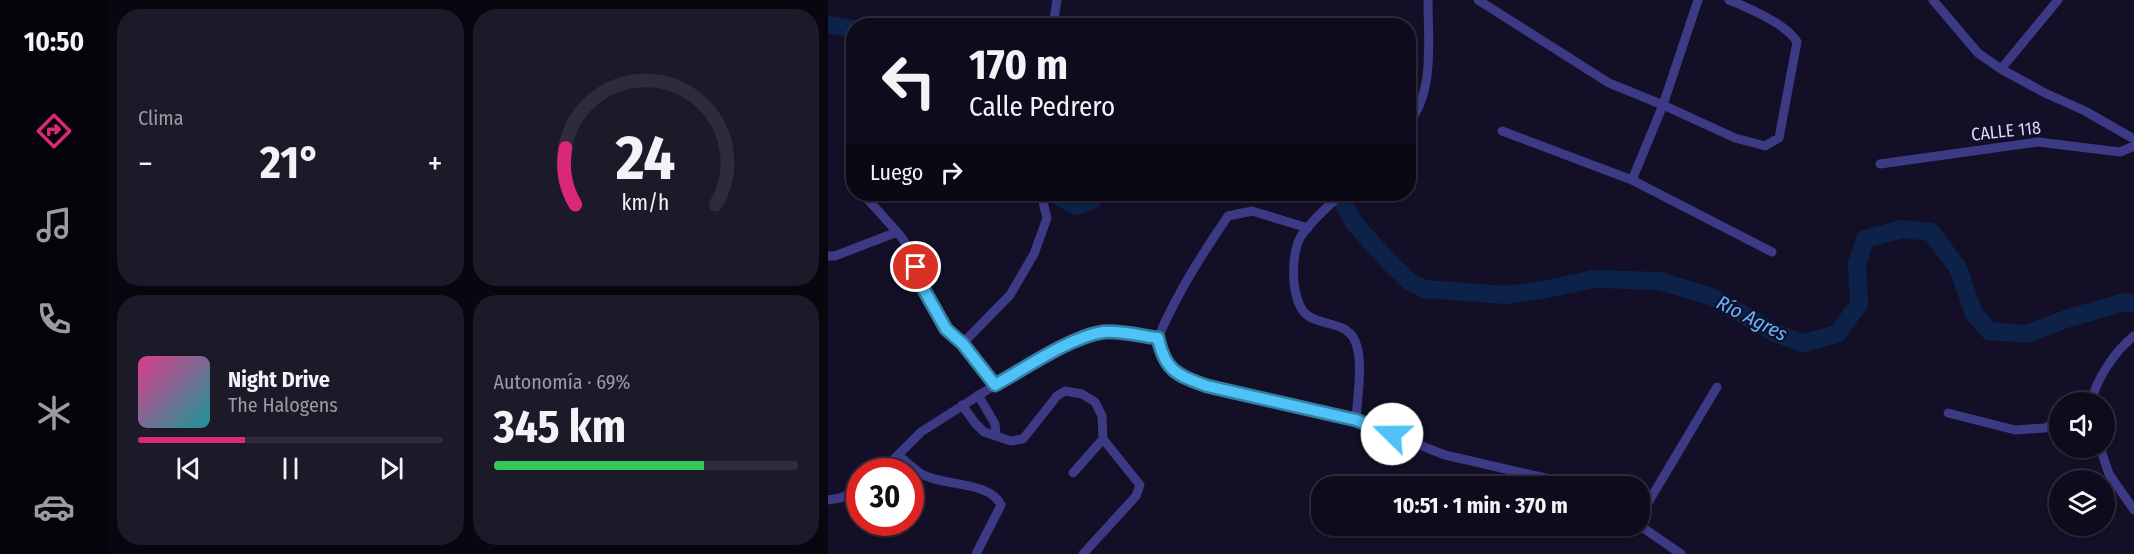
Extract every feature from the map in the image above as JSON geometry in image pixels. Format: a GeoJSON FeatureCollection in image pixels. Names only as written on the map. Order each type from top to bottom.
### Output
{"type":"FeatureCollection","features":[{"type":"Feature","properties":{"kind":"street"},"geometry":{"type":"LineString","coordinates":[[1054,18],[1057,0]]}},
{"type":"Feature","properties":{"kind":"street"},"geometry":{"type":"LineString","coordinates":[[1416,115],[1427,81],[1428,0]]}},
{"type":"Feature","properties":{"kind":"street"},"geometry":{"type":"LineString","coordinates":[[1478,0],[1609,83],[1735,138],[1765,146],[1779,138],[1797,42],[1792,34],[1750,9],[1729,0]]}},
{"type":"Feature","properties":{"kind":"street"},"geometry":{"type":"LineString","coordinates":[[1632,180],[1663,105],[1698,0]]}},
{"type":"Feature","properties":{"kind":"street"},"geometry":{"type":"LineString","coordinates":[[1933,0],[1978,53],[2001,69],[2104,121],[2134,139]]}},
{"type":"Feature","properties":{"kind":"street"},"geometry":{"type":"LineString","coordinates":[[2001,69],[2058,0]]}},
{"type":"Feature","properties":{"kind":"street"},"geometry":{"type":"LineString","coordinates":[[1502,131],[1632,180],[1772,252]]}},
{"type":"Feature","properties":{"kind":"street","name":"CALLE 118"},"geometry":{"type":"LineString","coordinates":[[1880,164],[2038,142],[2120,152],[2134,146]]}},
{"type":"Feature","properties":{"kind":"street"},"geometry":{"type":"LineString","coordinates":[[869,201],[909,247],[923,288],[946,329],[963,344],[995,385]]}},
{"type":"Feature","properties":{"kind":"street"},"geometry":{"type":"LineString","coordinates":[[963,344],[1010,295],[1034,254],[1047,218],[1043,201]]}},
{"type":"Feature","properties":{"kind":"street"},"geometry":{"type":"LineString","coordinates":[[1334,201],[1300,239],[1295,254],[1294,275],[1297,302],[1306,315],[1341,326],[1356,342],[1359,370],[1356,420]]}},
{"type":"Feature","properties":{"kind":"street"},"geometry":{"type":"LineString","coordinates":[[1308,228],[1252,211],[1228,216],[1201,254],[1174,300],[1158,338],[1162,356],[1172,370],[1207,386],[1356,420],[1445,456],[1536,476]]}},
{"type":"Feature","properties":{"kind":"street"},"geometry":{"type":"LineString","coordinates":[[828,256],[835,256],[897,232]]}},
{"type":"Feature","properties":{"kind":"street"},"geometry":{"type":"LineString","coordinates":[[895,458],[921,432],[978,395],[1066,345],[1089,335],[1105,332],[1158,338]]}},
{"type":"Feature","properties":{"kind":"street"},"geometry":{"type":"LineString","coordinates":[[2095,392],[2115,356],[2134,336]]}},
{"type":"Feature","properties":{"kind":"street"},"geometry":{"type":"LineString","coordinates":[[1650,499],[1717,387]]}},
{"type":"Feature","properties":{"kind":"street"},"geometry":{"type":"LineString","coordinates":[[962,405],[984,432],[1011,441],[1023,439],[1058,396],[1068,391],[1090,398],[1098,406],[1102,416],[1103,439],[1140,485],[1136,496],[1083,554]]}},
{"type":"Feature","properties":{"kind":"street"},"geometry":{"type":"LineString","coordinates":[[978,395],[995,424],[996,435]]}},
{"type":"Feature","properties":{"kind":"street"},"geometry":{"type":"LineString","coordinates":[[1948,413],[2015,430],[2049,426]]}},
{"type":"Feature","properties":{"kind":"street"},"geometry":{"type":"LineString","coordinates":[[1072,473],[1103,439]]}},
{"type":"Feature","properties":{"kind":"street"},"geometry":{"type":"LineString","coordinates":[[898,455],[921,474],[984,490],[999,500],[1001,505],[998,514],[976,554]]}},
{"type":"Feature","properties":{"kind":"street"},"geometry":{"type":"LineString","coordinates":[[2104,458],[2109,474],[2134,510]]}},
{"type":"Feature","properties":{"kind":"street"},"geometry":{"type":"LineString","coordinates":[[828,500],[846,496]]}},
{"type":"Feature","properties":{"kind":"street"},"geometry":{"type":"LineString","coordinates":[[1650,533],[1681,554]]}},
{"type":"Feature","properties":{"kind":"waterway","name":"Río Agres"},"geometry":{"type":"LineString","coordinates":[[828,25],[846,28]]}},
{"type":"Feature","properties":{"kind":"waterway","name":"Río Agres"},"geometry":{"type":"LineString","coordinates":[[1067,201],[1076,206],[1090,201]]}},
{"type":"Feature","properties":{"kind":"waterway","name":"Río Agres"},"geometry":{"type":"LineString","coordinates":[[1343,202],[1354,223],[1390,263],[1410,282],[1425,289],[1505,295],[1543,290],[1594,279],[1660,281],[1712,297],[1775,333],[1803,343],[1837,334],[1859,304],[1857,264],[1865,239],[1902,229],[1931,232],[1958,268],[1974,314],[1989,331],[2026,334],[2069,318],[2125,302],[2134,303]]}},
{"type":"Feature","properties":{"kind":"route"},"geometry":{"type":"LineString","coordinates":[[916,267],[923,288],[946,329],[963,344],[995,385],[1066,345],[1089,335],[1105,332],[1158,338],[1162,356],[1172,370],[1187,378],[1207,386],[1356,420],[1392,434]]}}]}
